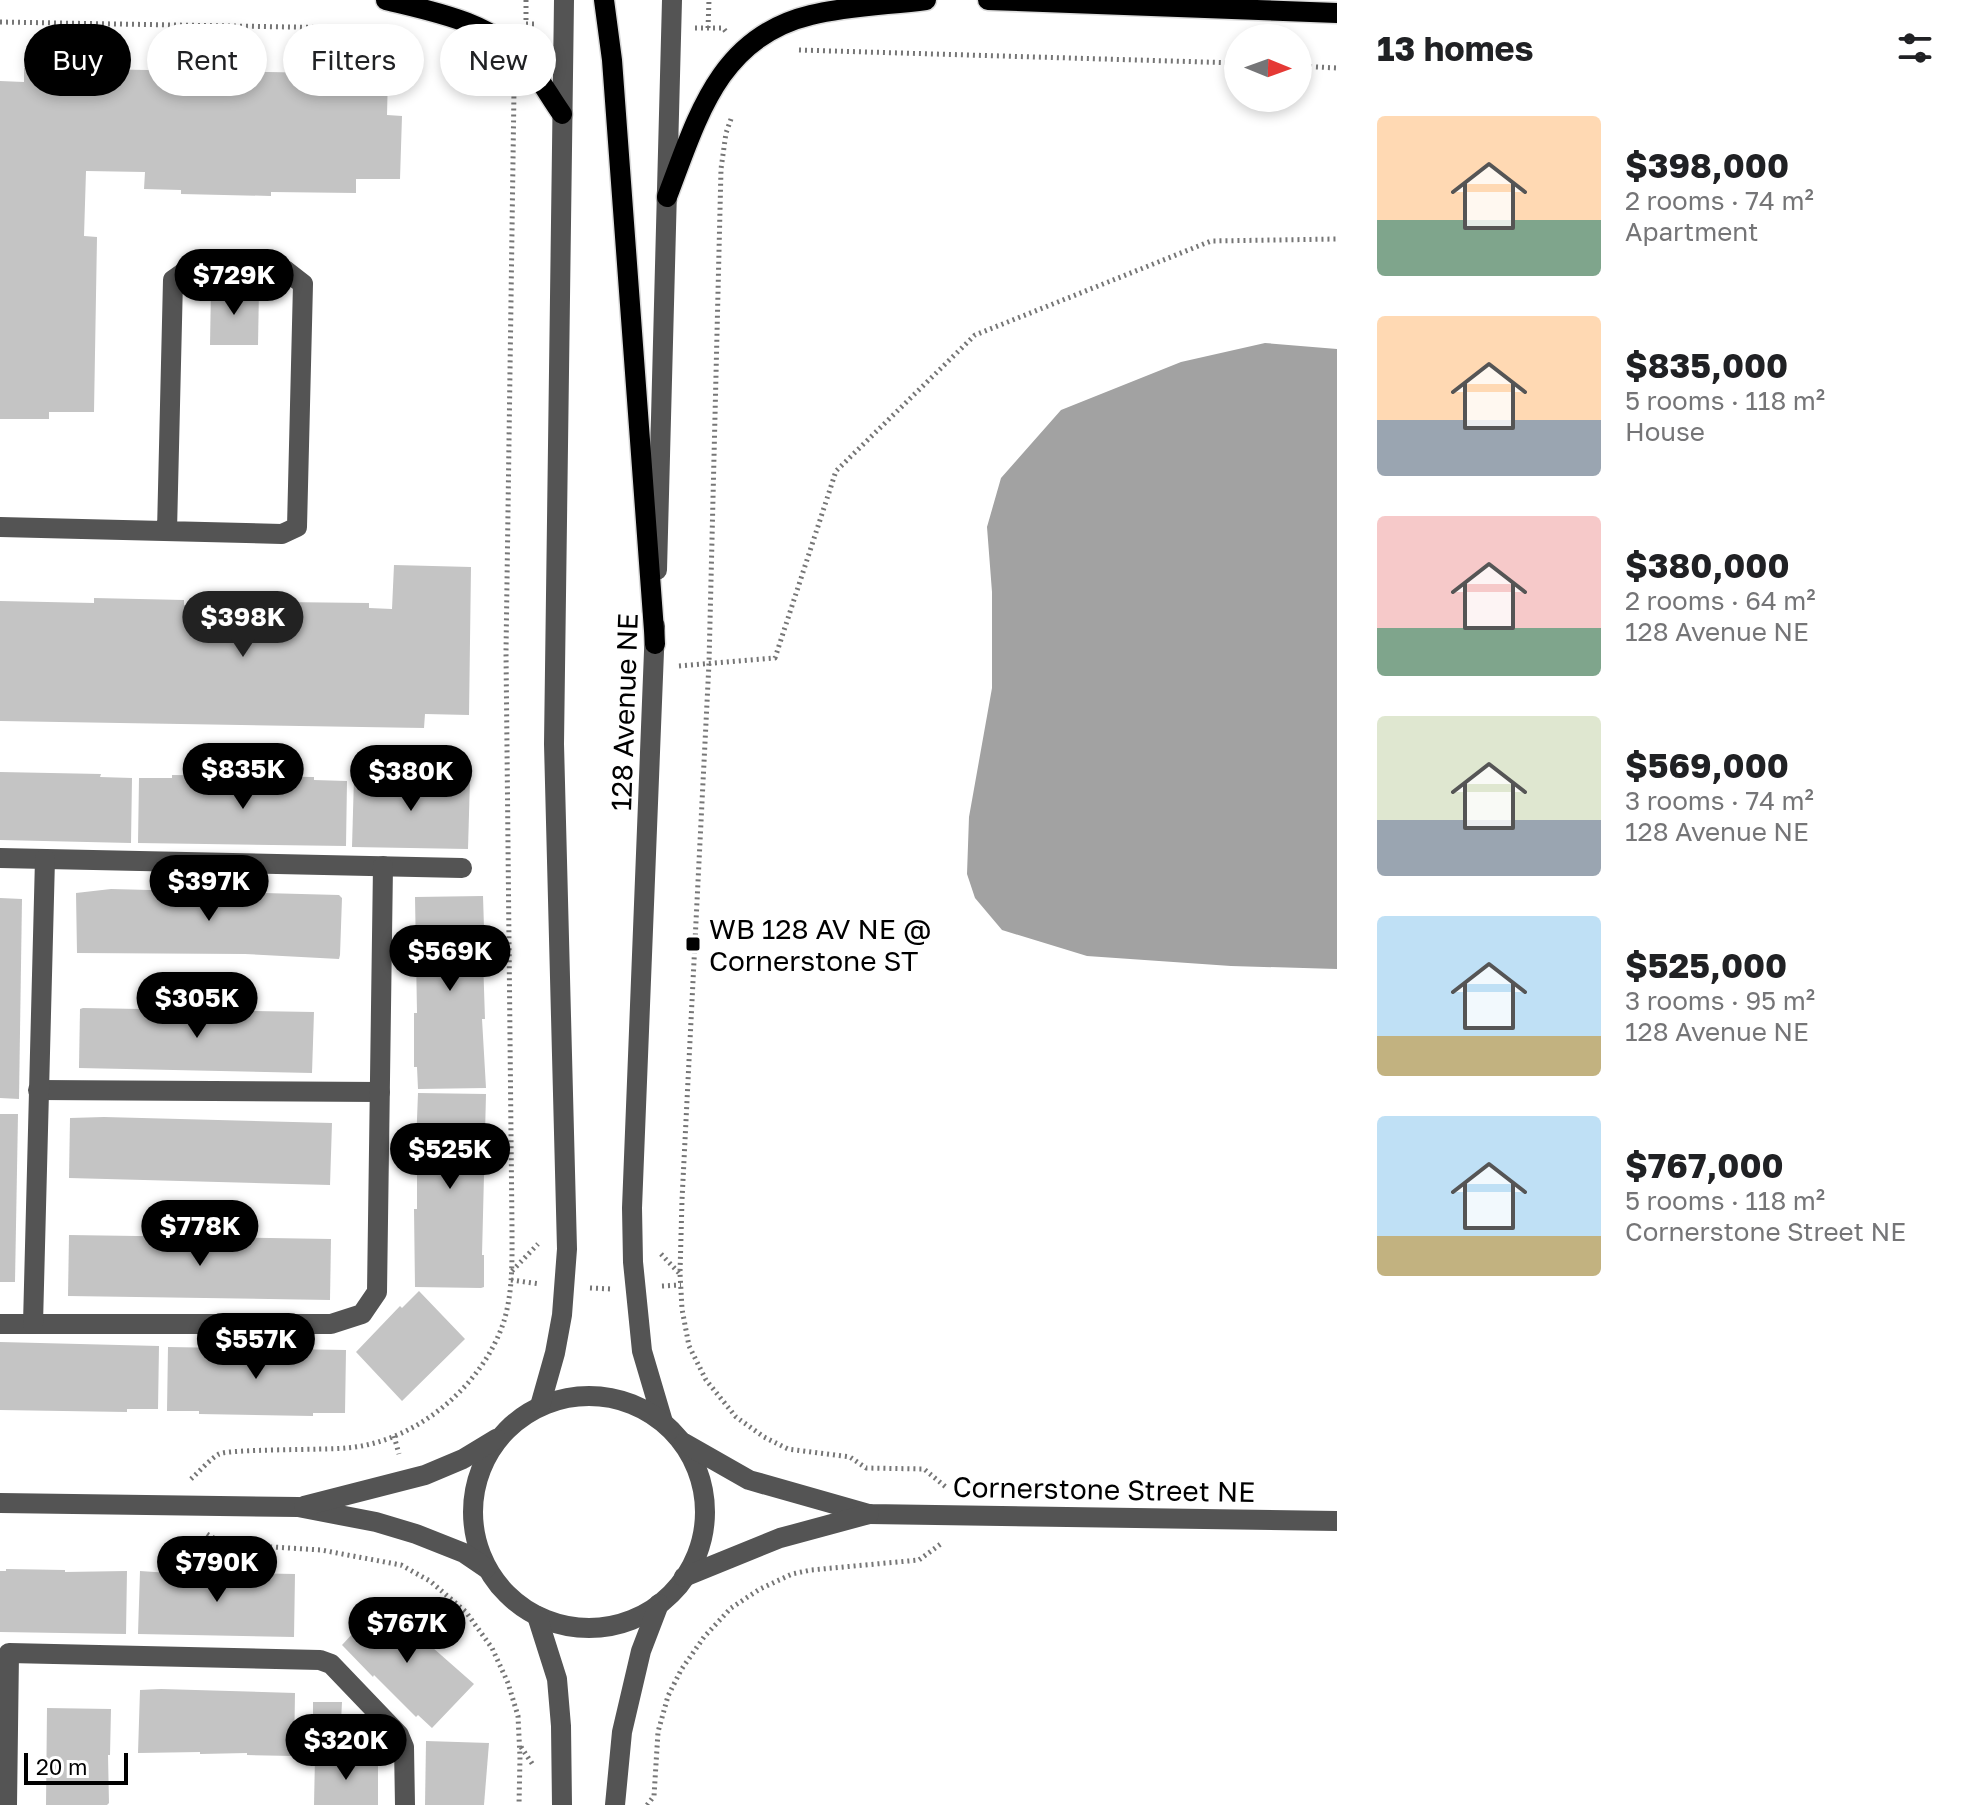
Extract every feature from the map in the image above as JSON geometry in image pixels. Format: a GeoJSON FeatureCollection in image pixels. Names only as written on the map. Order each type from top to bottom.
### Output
{"type":"FeatureCollection","features":[{"type":"Feature","properties":{"kind":"main road"},"geometry":{"type":"LineString","coordinates":[[386,0],[442,14],[495,34],[523,59],[562,114]]}},
{"type":"Feature","properties":{"kind":"main road"},"geometry":{"type":"LineString","coordinates":[[604,0],[612,60],[655,644]]}},
{"type":"Feature","properties":{"kind":"main road"},"geometry":{"type":"LineString","coordinates":[[667,197],[701,109],[721,74],[741,50],[773,29],[810,15],[926,0]]}},
{"type":"Feature","properties":{"kind":"main road"},"geometry":{"type":"LineString","coordinates":[[988,0],[1337,13]]}},
{"type":"Feature","properties":{"kind":"street"},"geometry":{"type":"LineString","coordinates":[[540,1406],[555,1353],[567,1249],[554,744],[564,0]]}},
{"type":"Feature","properties":{"kind":"street","name":"128 Avenue NE"},"geometry":{"type":"LineString","coordinates":[[663,1422],[642,1351],[635,1287],[632,1208],[655,644],[672,0]]}},
{"type":"Feature","properties":{"kind":"street"},"geometry":{"type":"LineString","coordinates":[[0,527],[282,534],[297,527],[303,284],[285,270],[190,268],[173,280],[167,531]]}},
{"type":"Feature","properties":{"kind":"street"},"geometry":{"type":"LineString","coordinates":[[0,858],[462,868]]}},
{"type":"Feature","properties":{"kind":"street"},"geometry":{"type":"LineString","coordinates":[[33,1324],[45,859]]}},
{"type":"Feature","properties":{"kind":"street"},"geometry":{"type":"LineString","coordinates":[[0,1324],[331,1324],[362,1314],[377,1292],[383,866]]}},
{"type":"Feature","properties":{"kind":"street"},"geometry":{"type":"LineString","coordinates":[[38,1090],[380,1092]]}},
{"type":"Feature","properties":{"kind":"street"},"geometry":{"type":"LineString","coordinates":[[298,1507],[425,1475],[463,1459],[540,1406],[565,1398],[604,1397],[641,1408],[663,1422],[681,1441],[694,1463],[703,1488],[705,1514],[702,1540],[693,1564],[684,1577],[659,1604],[625,1622],[587,1628],[561,1625],[537,1616],[515,1601],[497,1583],[475,1535],[473,1510],[477,1484],[485,1459],[499,1437]]}},
{"type":"Feature","properties":{"kind":"street","name":"Cornerstone Street NE"},"geometry":{"type":"LineString","coordinates":[[681,1441],[749,1480],[869,1514],[1337,1521]]}},
{"type":"Feature","properties":{"kind":"street"},"geometry":{"type":"LineString","coordinates":[[0,1503],[298,1507],[376,1522],[416,1534],[464,1553],[490,1571]]}},
{"type":"Feature","properties":{"kind":"street","name":"Cornerstone Street NE"},"geometry":{"type":"LineString","coordinates":[[684,1577],[780,1538],[869,1514]]}},
{"type":"Feature","properties":{"kind":"street"},"geometry":{"type":"LineString","coordinates":[[615,1805],[622,1732],[641,1651],[659,1604]]}},
{"type":"Feature","properties":{"kind":"street"},"geometry":{"type":"LineString","coordinates":[[537,1616],[557,1679],[562,1805]]}},
{"type":"Feature","properties":{"kind":"street"},"geometry":{"type":"LineString","coordinates":[[7,1805],[9,1653],[320,1660],[331,1664],[399,1735],[404,1747],[405,1805]]}},
{"type":"Feature","properties":{"kind":"path"},"geometry":{"type":"LineString","coordinates":[[708,28],[709,0]]}},
{"type":"Feature","properties":{"kind":"path"},"geometry":{"type":"LineString","coordinates":[[0,22],[283,27]]}},
{"type":"Feature","properties":{"kind":"path"},"geometry":{"type":"LineString","coordinates":[[793,50],[1224,63]]}},
{"type":"Feature","properties":{"kind":"path"},"geometry":{"type":"LineString","coordinates":[[1312,67],[1337,68]]}},
{"type":"Feature","properties":{"kind":"path"},"geometry":{"type":"LineString","coordinates":[[220,1453],[351,1448],[376,1443],[403,1432],[444,1407],[470,1380],[492,1350],[504,1319],[511,1280],[506,652],[514,96]]}},
{"type":"Feature","properties":{"kind":"path"},"geometry":{"type":"LineString","coordinates":[[735,107],[726,133],[721,169],[709,663],[683,1185],[682,1309],[689,1346],[706,1380],[736,1417],[764,1437],[788,1449],[850,1457],[866,1468],[924,1469]]}},
{"type":"Feature","properties":{"kind":"path"},"geometry":{"type":"LineString","coordinates":[[654,667],[775,658],[836,471],[975,335],[1211,241],[1337,239]]}},
{"type":"Feature","properties":{"kind":"path"},"geometry":{"type":"LineString","coordinates":[[511,1280],[564,1287],[681,1285]]}},
{"type":"Feature","properties":{"kind":"path"},"geometry":{"type":"LineString","coordinates":[[223,1544],[321,1550],[401,1565],[430,1581],[466,1612],[492,1648],[508,1683],[518,1716],[519,1805]]}},
{"type":"Feature","properties":{"kind":"path"},"geometry":{"type":"LineString","coordinates":[[647,1805],[654,1796],[655,1756],[668,1696],[681,1670],[704,1637],[731,1608],[760,1589],[792,1574],[919,1560]]}},
{"type":"Feature","properties":{"kind":"shaded area"},"geometry":{"type":"Polygon","coordinates":[[[1265,343],[1337,349],[1337,969],[1231,966],[1087,956],[1002,930],[975,898],[967,874],[969,817],[992,688],[992,592],[987,527],[1001,478],[1061,410],[1181,362],[1265,343]]]}},
{"type":"Feature","properties":{"kind":"building"},"geometry":{"type":"Polygon","coordinates":[[[131,70],[147,70],[147,96],[267,96],[267,72],[283,72],[283,96],[387,96],[387,115],[402,116],[400,179],[356,179],[356,193],[271,192],[271,196],[181,194],[181,190],[144,189],[145,172],[86,171],[84,236],[97,237],[94,412],[49,412],[49,419],[0,419],[0,81],[24,82],[24,96],[131,96],[131,70]]]}},
{"type":"Feature","properties":{"kind":"building"},"geometry":{"type":"Polygon","coordinates":[[[211,288],[259,289],[258,345],[210,345],[211,288]]]}},
{"type":"Feature","properties":{"kind":"building"},"geometry":{"type":"Polygon","coordinates":[[[394,565],[471,567],[469,715],[425,714],[424,728],[0,721],[0,601],[94,603],[94,598],[184,600],[184,605],[281,607],[281,602],[369,603],[369,608],[392,609],[394,565]]]}},
{"type":"Feature","properties":{"kind":"building"},"geometry":{"type":"Polygon","coordinates":[[[0,772],[101,774],[100,777],[132,778],[131,843],[0,840],[0,772]]]}},
{"type":"Feature","properties":{"kind":"building"},"geometry":{"type":"Polygon","coordinates":[[[172,775],[314,777],[314,780],[347,781],[346,846],[138,843],[139,778],[172,778],[172,775]]]}},
{"type":"Feature","properties":{"kind":"building"},"geometry":{"type":"Polygon","coordinates":[[[354,777],[470,779],[468,849],[352,847],[354,777]]]}},
{"type":"Feature","properties":{"kind":"building"},"geometry":{"type":"Polygon","coordinates":[[[111,889],[339,895],[342,898],[339,959],[245,954],[77,953],[76,893],[111,889]]]}},
{"type":"Feature","properties":{"kind":"building"},"geometry":{"type":"Polygon","coordinates":[[[483,896],[485,1019],[482,1019],[486,1088],[418,1089],[417,1067],[414,1067],[414,1013],[417,1013],[415,897],[483,896]]]}},
{"type":"Feature","properties":{"kind":"building"},"geometry":{"type":"Polygon","coordinates":[[[0,898],[22,899],[19,1099],[0,1098],[0,898]]]}},
{"type":"Feature","properties":{"kind":"building"},"geometry":{"type":"Polygon","coordinates":[[[80,1009],[314,1012],[312,1073],[79,1068],[80,1009]]]}},
{"type":"Feature","properties":{"kind":"building"},"geometry":{"type":"Polygon","coordinates":[[[418,1093],[486,1094],[484,1287],[481,1288],[415,1287],[418,1093]]]}},
{"type":"Feature","properties":{"kind":"building"},"geometry":{"type":"Polygon","coordinates":[[[0,1114],[18,1114],[15,1282],[0,1282],[0,1114]]]}},
{"type":"Feature","properties":{"kind":"building"},"geometry":{"type":"Polygon","coordinates":[[[70,1118],[332,1123],[330,1185],[69,1178],[70,1118]]]}},
{"type":"Feature","properties":{"kind":"building"},"geometry":{"type":"Polygon","coordinates":[[[69,1235],[331,1239],[330,1300],[68,1296],[69,1235]]]}},
{"type":"Feature","properties":{"kind":"building"},"geometry":{"type":"Polygon","coordinates":[[[419,1291],[465,1339],[402,1401],[356,1352],[400,1306],[402,1308],[419,1291]]]}},
{"type":"Feature","properties":{"kind":"building"},"geometry":{"type":"Polygon","coordinates":[[[0,1342],[159,1346],[158,1409],[127,1409],[127,1412],[0,1410],[0,1342]]]}},
{"type":"Feature","properties":{"kind":"building"},"geometry":{"type":"Polygon","coordinates":[[[168,1347],[346,1350],[345,1413],[313,1413],[313,1416],[167,1411],[168,1347]]]}},
{"type":"Feature","properties":{"kind":"building"},"geometry":{"type":"Polygon","coordinates":[[[0,1571],[127,1571],[126,1634],[0,1632],[0,1571]]]}},
{"type":"Feature","properties":{"kind":"building"},"geometry":{"type":"Polygon","coordinates":[[[140,1571],[248,1576],[248,1573],[295,1574],[294,1637],[138,1634],[140,1571]]]}},
{"type":"Feature","properties":{"kind":"building"},"geometry":{"type":"Polygon","coordinates":[[[384,1600],[474,1684],[432,1728],[418,1715],[416,1717],[342,1645],[384,1600]]]}},
{"type":"Feature","properties":{"kind":"building"},"geometry":{"type":"Polygon","coordinates":[[[140,1690],[295,1693],[294,1756],[138,1753],[140,1690]]]}},
{"type":"Feature","properties":{"kind":"building"},"geometry":{"type":"Polygon","coordinates":[[[313,1702],[342,1702],[341,1722],[365,1722],[364,1753],[307,1752],[306,1735],[313,1735],[313,1702]]]}},
{"type":"Feature","properties":{"kind":"building"},"geometry":{"type":"Polygon","coordinates":[[[47,1708],[111,1709],[107,1805],[46,1805],[47,1708]]]}},
{"type":"Feature","properties":{"kind":"building"},"geometry":{"type":"Polygon","coordinates":[[[426,1741],[489,1743],[484,1805],[425,1805],[426,1741]]]}},
{"type":"Feature","properties":{"kind":"building"},"geometry":{"type":"Polygon","coordinates":[[[315,1757],[378,1759],[378,1805],[314,1805],[315,1757]]]}},
{"type":"Feature","properties":{"kind":"place","name":"WB 128 AV NE @ Cornerstone ST"},"geometry":{"type":"Point","coordinates":[693,944]}}]}
